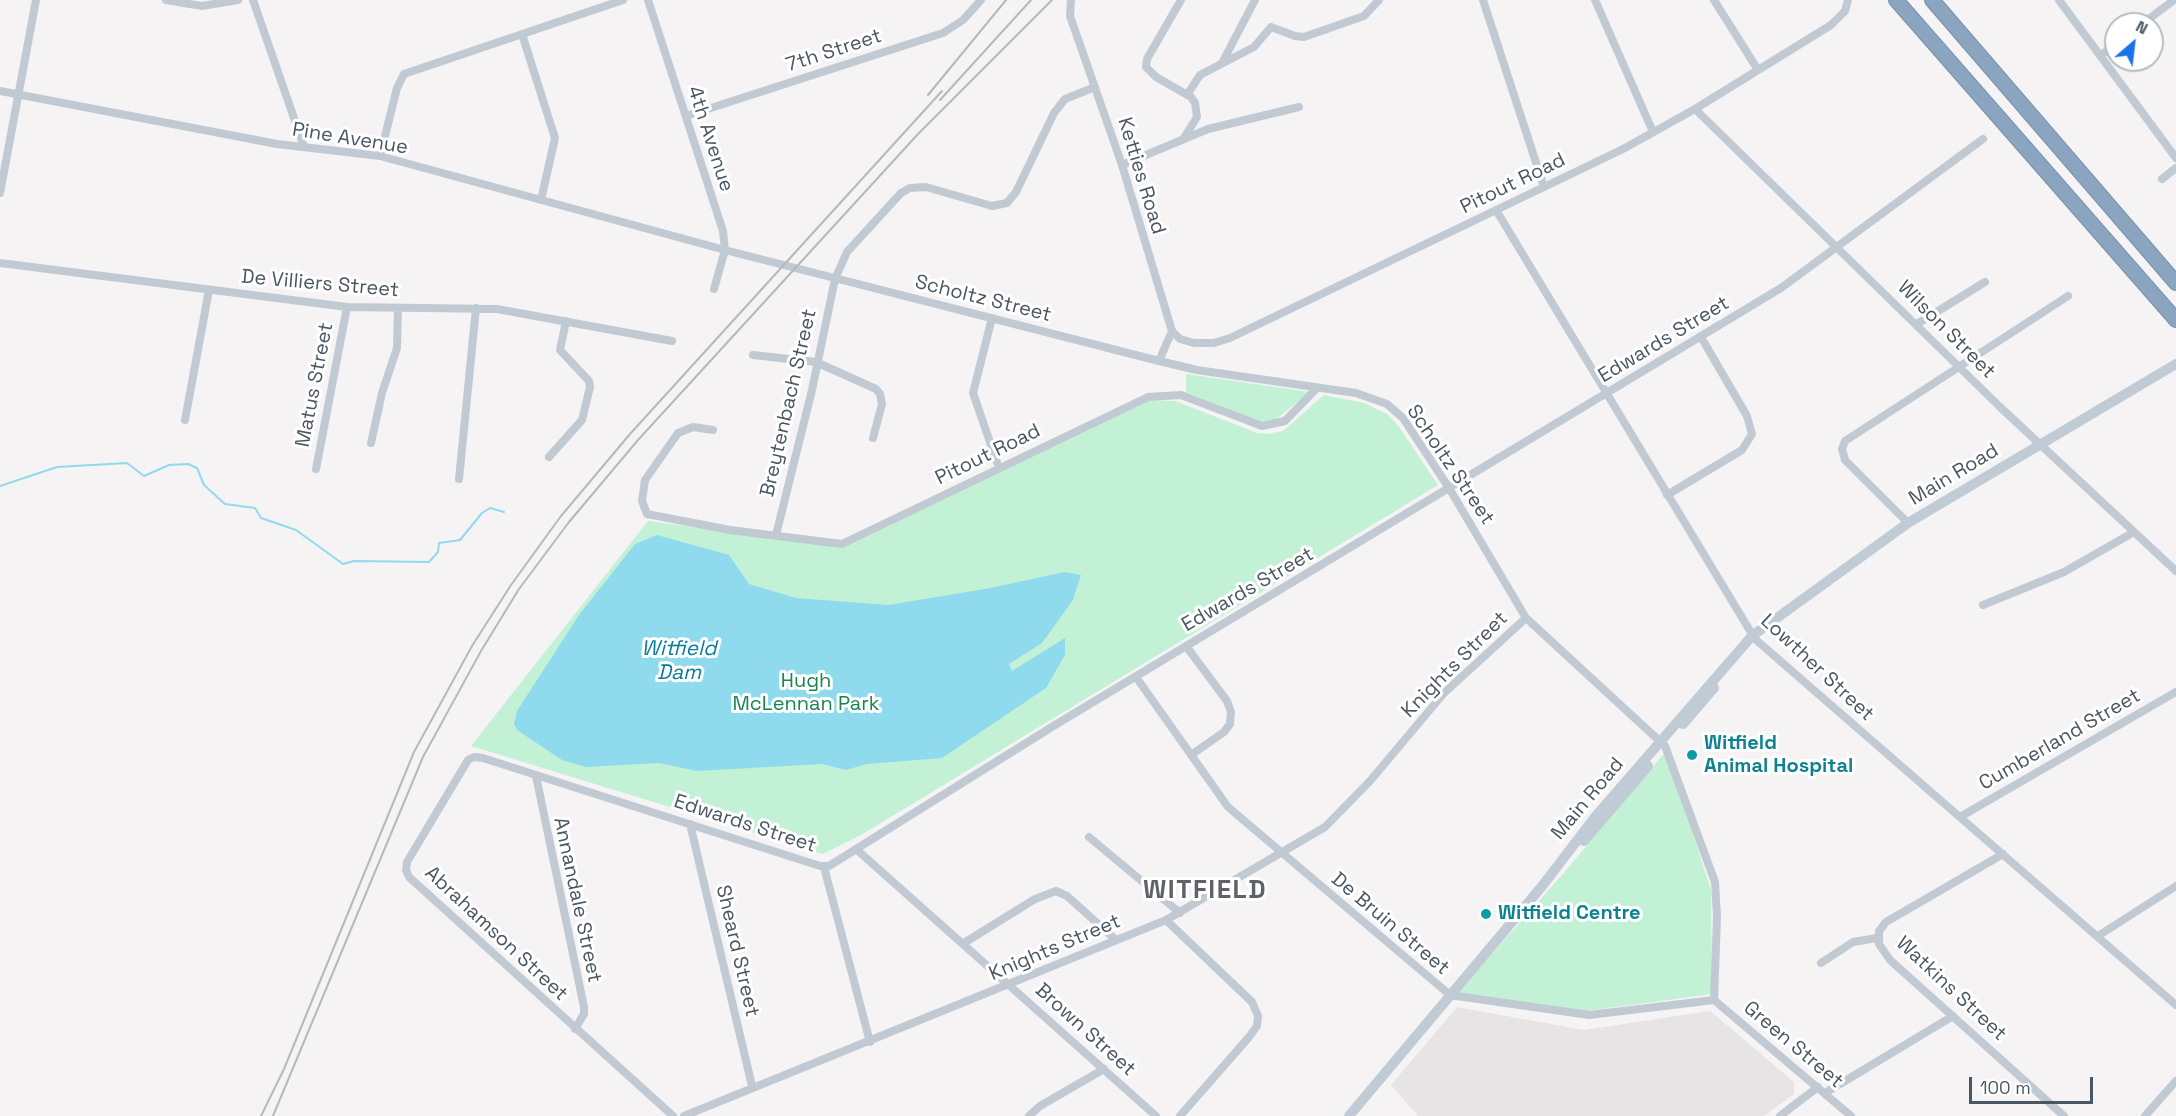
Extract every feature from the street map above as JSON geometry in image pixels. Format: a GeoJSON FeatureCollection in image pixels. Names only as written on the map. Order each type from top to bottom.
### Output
{"type":"FeatureCollection","features":[{"type":"Feature","properties":{"kind":"highway"},"geometry":{"type":"LineString","coordinates":[[1896,0],[2176,320]]}},
{"type":"Feature","properties":{"kind":"highway"},"geometry":{"type":"LineString","coordinates":[[1932,0],[2176,283]]}},
{"type":"Feature","properties":{"kind":"street"},"geometry":{"type":"LineString","coordinates":[[0,193],[36,0]]}},
{"type":"Feature","properties":{"kind":"street"},"geometry":{"type":"LineString","coordinates":[[166,0],[202,6],[238,0]]}},
{"type":"Feature","properties":{"kind":"street"},"geometry":{"type":"LineString","coordinates":[[253,0],[304,147]]}},
{"type":"Feature","properties":{"kind":"street"},"geometry":{"type":"LineString","coordinates":[[380,156],[397,88],[404,74],[623,0]]}},
{"type":"Feature","properties":{"kind":"street","name":"4th Avenue"},"geometry":{"type":"LineString","coordinates":[[648,0],[723,231],[725,250],[714,289]]}},
{"type":"Feature","properties":{"kind":"street","name":"7th Street"},"geometry":{"type":"LineString","coordinates":[[686,116],[943,33],[963,20],[981,0]]}},
{"type":"Feature","properties":{"kind":"street","name":"Ketties Road"},"geometry":{"type":"LineString","coordinates":[[1071,0],[1070,16],[1122,165],[1172,331]]}},
{"type":"Feature","properties":{"kind":"street"},"geometry":{"type":"LineString","coordinates":[[1181,0],[1147,59],[1146,67],[1156,77],[1187,95],[1195,103],[1197,113],[1184,138]]}},
{"type":"Feature","properties":{"kind":"street"},"geometry":{"type":"LineString","coordinates":[[1221,64],[1255,0]]}},
{"type":"Feature","properties":{"kind":"street"},"geometry":{"type":"LineString","coordinates":[[1187,95],[1197,77],[1260,43],[1271,27],[1295,36],[1304,36],[1364,16],[1378,0]]}},
{"type":"Feature","properties":{"kind":"street"},"geometry":{"type":"LineString","coordinates":[[1483,0],[1544,187]]}},
{"type":"Feature","properties":{"kind":"street"},"geometry":{"type":"LineString","coordinates":[[1595,0],[1653,132]]}},
{"type":"Feature","properties":{"kind":"street"},"geometry":{"type":"LineString","coordinates":[[1714,0],[1758,70]]}},
{"type":"Feature","properties":{"kind":"street"},"geometry":{"type":"LineString","coordinates":[[2059,0],[2176,158]]}},
{"type":"Feature","properties":{"kind":"street"},"geometry":{"type":"LineString","coordinates":[[2158,12],[2174,0]]}},
{"type":"Feature","properties":{"kind":"street","name":"Pitout Road"},"geometry":{"type":"LineString","coordinates":[[1172,331],[1180,339],[1194,343],[1214,343],[1230,338],[1544,187],[1695,109],[1836,21],[1848,2]]}},
{"type":"Feature","properties":{"kind":"street"},"geometry":{"type":"LineString","coordinates":[[522,34],[555,138],[541,200]]}},
{"type":"Feature","properties":{"kind":"street","name":"Breytenbach Street"},"geometry":{"type":"LineString","coordinates":[[776,535],[812,390],[835,279],[852,245],[901,193],[910,188],[926,187],[992,206],[1010,201],[1054,113],[1065,99],[1095,87]]}},
{"type":"Feature","properties":{"kind":"street","name":"Pine Avenue"},"geometry":{"type":"LineString","coordinates":[[0,91],[304,147],[380,156],[725,250]]}},
{"type":"Feature","properties":{"kind":"street"},"geometry":{"type":"LineString","coordinates":[[1122,165],[1184,138],[1250,117],[1299,107]]}},
{"type":"Feature","properties":{"kind":"street","name":"Wilson Street"},"geometry":{"type":"LineString","coordinates":[[1695,109],[1959,366],[2176,571]]}},
{"type":"Feature","properties":{"kind":"street","name":"Edwards Street"},"geometry":{"type":"LineString","coordinates":[[483,758],[825,867],[1186,646],[1278,594],[1781,288],[1983,139]]}},
{"type":"Feature","properties":{"kind":"street"},"geometry":{"type":"LineString","coordinates":[[2162,179],[2176,168]]}},
{"type":"Feature","properties":{"kind":"street","name":"Lowther Street"},"geometry":{"type":"LineString","coordinates":[[1496,210],[1606,396],[1756,636],[2176,1005]]}},
{"type":"Feature","properties":{"kind":"street","name":"Scholtz Street"},"geometry":{"type":"LineString","coordinates":[[725,250],[1159,361],[1356,393],[1392,408],[1407,424],[1449,488],[1526,618],[1663,743],[1715,882],[1717,927],[1714,999]]}},
{"type":"Feature","properties":{"kind":"street","name":"De Villiers Street"},"geometry":{"type":"LineString","coordinates":[[0,263],[347,307],[476,308],[514,311],[672,341]]}},
{"type":"Feature","properties":{"kind":"street"},"geometry":{"type":"LineString","coordinates":[[1917,324],[1985,282]]}},
{"type":"Feature","properties":{"kind":"street"},"geometry":{"type":"LineString","coordinates":[[185,420],[209,290]]}},
{"type":"Feature","properties":{"kind":"street"},"geometry":{"type":"LineString","coordinates":[[1908,523],[1845,460],[1843,445],[1849,437],[2068,297]]}},
{"type":"Feature","properties":{"kind":"street","name":"Matus Street"},"geometry":{"type":"LineString","coordinates":[[316,469],[347,307]]}},
{"type":"Feature","properties":{"kind":"street"},"geometry":{"type":"LineString","coordinates":[[371,443],[382,393],[397,348],[398,308]]}},
{"type":"Feature","properties":{"kind":"street"},"geometry":{"type":"LineString","coordinates":[[459,479],[476,308]]}},
{"type":"Feature","properties":{"kind":"street"},"geometry":{"type":"LineString","coordinates":[[993,318],[973,393],[999,468]]}},
{"type":"Feature","properties":{"kind":"street"},"geometry":{"type":"LineString","coordinates":[[549,457],[582,420],[590,387],[589,381],[560,350],[566,321]]}},
{"type":"Feature","properties":{"kind":"street"},"geometry":{"type":"LineString","coordinates":[[1159,361],[1172,331]]}},
{"type":"Feature","properties":{"kind":"street"},"geometry":{"type":"LineString","coordinates":[[1667,495],[1742,450],[1752,434],[1747,416],[1701,337]]}},
{"type":"Feature","properties":{"kind":"street"},"geometry":{"type":"LineString","coordinates":[[753,355],[816,362],[866,383],[880,394],[882,404],[873,438]]}},
{"type":"Feature","properties":{"kind":"street","name":"Main Road"},"geometry":{"type":"LineString","coordinates":[[1350,1116],[1543,885],[1556,874],[1663,743],[1756,636],[1908,523],[2176,364]]}},
{"type":"Feature","properties":{"kind":"street","name":"Pitout Road"},"geometry":{"type":"LineString","coordinates":[[713,430],[684,429],[652,468],[645,480],[642,501],[647,514],[654,517],[776,535],[845,543],[1148,397],[1181,395],[1262,426],[1285,421],[1317,388]]}},
{"type":"Feature","properties":{"kind":"street"},"geometry":{"type":"LineString","coordinates":[[1983,604],[2064,572],[2134,532]]}},
{"type":"Feature","properties":{"kind":"street","name":"Knights Street"},"geometry":{"type":"LineString","coordinates":[[684,1116],[752,1086],[870,1042],[1010,985],[1180,913],[1325,827],[1444,693],[1526,618]]}},
{"type":"Feature","properties":{"kind":"street"},"geometry":{"type":"LineString","coordinates":[[1186,646],[1227,701],[1231,712],[1230,724],[1224,732],[1191,755]]}},
{"type":"Feature","properties":{"kind":"street","name":"De Bruin Street"},"geometry":{"type":"LineString","coordinates":[[1136,677],[1228,807],[1450,995],[1589,1015],[1714,999]]}},
{"type":"Feature","properties":{"kind":"street","name":"Cumberland Street"},"geometry":{"type":"LineString","coordinates":[[1960,817],[2176,692]]}},
{"type":"Feature","properties":{"kind":"street","name":"Abrahamson Street"},"geometry":{"type":"LineString","coordinates":[[483,758],[474,757],[462,768],[415,847],[406,870],[409,877],[673,1116]]}},
{"type":"Feature","properties":{"kind":"street","name":"Annandale Street"},"geometry":{"type":"LineString","coordinates":[[536,776],[584,1007],[582,1020],[575,1029]]}},
{"type":"Feature","properties":{"kind":"street","name":"Sheard Street"},"geometry":{"type":"LineString","coordinates":[[690,824],[752,1086]]}},
{"type":"Feature","properties":{"kind":"street"},"geometry":{"type":"LineString","coordinates":[[1089,837],[1180,913]]}},
{"type":"Feature","properties":{"kind":"street","name":"Brown Street"},"geometry":{"type":"LineString","coordinates":[[856,849],[964,942],[1155,1116]]}},
{"type":"Feature","properties":{"kind":"street"},"geometry":{"type":"LineString","coordinates":[[1821,963],[1859,940],[1878,934],[1893,918],[2003,854]]}},
{"type":"Feature","properties":{"kind":"street"},"geometry":{"type":"LineString","coordinates":[[825,867],[870,1042]]}},
{"type":"Feature","properties":{"kind":"street"},"geometry":{"type":"LineString","coordinates":[[2098,936],[2176,886]]}},
{"type":"Feature","properties":{"kind":"street"},"geometry":{"type":"LineString","coordinates":[[964,942],[1035,899],[1056,891],[1067,896],[1116,940]]}},
{"type":"Feature","properties":{"kind":"street"},"geometry":{"type":"LineString","coordinates":[[1166,920],[1252,1002],[1258,1021],[1249,1038],[1180,1116]]}},
{"type":"Feature","properties":{"kind":"street","name":"Watkins Street"},"geometry":{"type":"LineString","coordinates":[[1878,934],[1881,950],[1890,960],[2064,1116]]}},
{"type":"Feature","properties":{"kind":"street","name":"Green Street"},"geometry":{"type":"LineString","coordinates":[[1714,999],[1851,1116]]}},
{"type":"Feature","properties":{"kind":"street"},"geometry":{"type":"LineString","coordinates":[[1825,1094],[1953,1016]]}},
{"type":"Feature","properties":{"kind":"street"},"geometry":{"type":"LineString","coordinates":[[1029,1116],[1040,1106],[1104,1070]]}},
{"type":"Feature","properties":{"kind":"street"},"geometry":{"type":"LineString","coordinates":[[2145,1116],[2176,1081]]}},
{"type":"Feature","properties":{"kind":"street"},"geometry":{"type":"LineString","coordinates":[[1780,1116],[1818,1087]]}},
{"type":"Feature","properties":{"kind":"shaded area"},"geometry":{"type":"Polygon","coordinates":[[[1457,1007],[1584,1030],[1710,1011],[1794,1082],[1794,1094],[1764,1116],[1418,1116],[1391,1085],[1457,1007]]]}},
{"type":"Feature","properties":{"kind":"green space"},"geometry":{"type":"Polygon","coordinates":[[[1186,374],[1310,392],[1274,421],[1260,422],[1186,392],[1186,374]]]}},
{"type":"Feature","properties":{"kind":"green space","name":"Hugh McLennan Park"},"geometry":{"type":"Polygon","coordinates":[[[1324,395],[1364,403],[1387,414],[1397,424],[1438,485],[861,835],[823,854],[471,746],[648,521],[844,547],[1145,400],[1175,401],[1257,433],[1270,434],[1283,431],[1324,395]]]}},
{"type":"Feature","properties":{"kind":"green space"},"geometry":{"type":"Polygon","coordinates":[[[1666,751],[1711,890],[1712,994],[1586,1011],[1458,992],[1562,875],[1666,751]]]}},
{"type":"Feature","properties":{"kind":"water","name":"Witfield Dam"},"geometry":{"type":"Polygon","coordinates":[[[657,535],[729,555],[749,584],[796,598],[888,605],[985,589],[1065,572],[1081,575],[1073,600],[1042,643],[1009,664],[1012,671],[1065,638],[1065,655],[1046,688],[942,758],[867,764],[846,770],[822,764],[697,771],[659,763],[586,767],[562,760],[517,730],[514,724],[517,711],[579,615],[635,544],[657,535]]]}},
{"type":"Feature","properties":{"kind":"waterway"},"geometry":{"type":"LineString","coordinates":[[0,486],[57,467],[127,463],[144,476],[169,465],[188,464],[197,468],[204,485],[225,504],[255,508],[261,518],[296,530],[343,564],[354,561],[429,562],[438,552],[439,543],[460,540],[482,513],[490,508],[504,512]]}},
{"type":"Feature","properties":{"kind":"railway"},"geometry":{"type":"LineString","coordinates":[[928,95],[1006,0]]}},
{"type":"Feature","properties":{"kind":"railway"},"geometry":{"type":"LineString","coordinates":[[940,100],[1031,0]]}},
{"type":"Feature","properties":{"kind":"railway"},"geometry":{"type":"LineString","coordinates":[[273,1116],[423,757],[481,651],[519,589],[569,522],[638,440],[918,134],[1052,0]]}},
{"type":"Feature","properties":{"kind":"railway"},"geometry":{"type":"LineString","coordinates":[[261,1116],[284,1069],[414,752],[472,646],[511,585],[561,516],[630,434],[942,91]]}},
{"type":"Feature","properties":{"kind":"place","name":"Witfield Animal Hospital"},"geometry":{"type":"Point","coordinates":[1692,755]}},
{"type":"Feature","properties":{"kind":"place","name":"Witfield Centre"},"geometry":{"type":"Point","coordinates":[1486,914]}},
{"type":"Feature","properties":{"kind":"district","name":"WITFIELD"},"geometry":{"type":"Point","coordinates":[1205,891]}}]}
